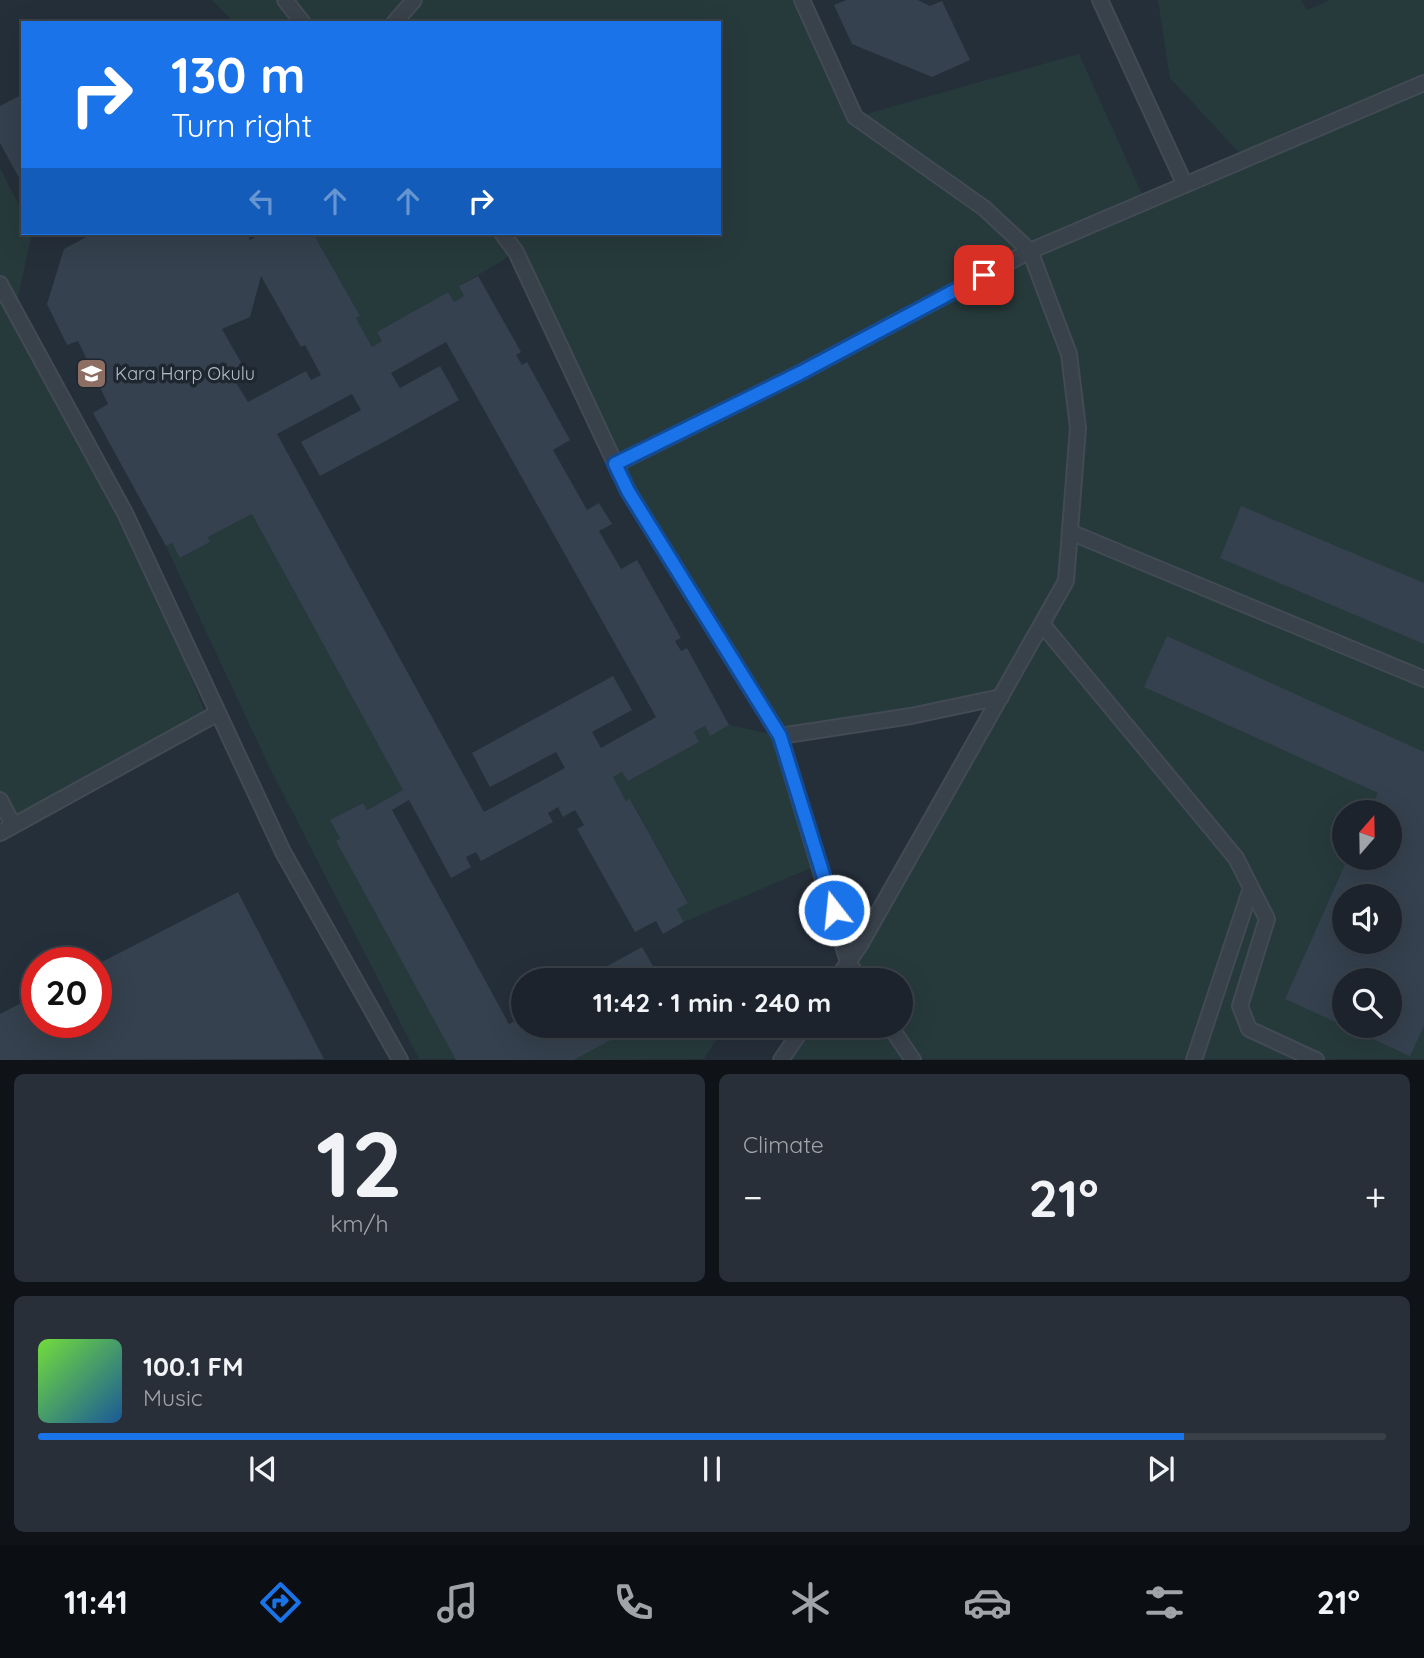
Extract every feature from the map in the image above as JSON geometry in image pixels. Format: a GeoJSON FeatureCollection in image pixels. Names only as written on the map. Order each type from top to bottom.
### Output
{"type":"FeatureCollection","features":[{"type":"Feature","properties":{"kind":"lane"},"geometry":{"type":"LineString","coordinates":[[285,0],[301,21]]}},
{"type":"Feature","properties":{"kind":"lane"},"geometry":{"type":"LineString","coordinates":[[396,21],[414,0]]}},
{"type":"Feature","properties":{"kind":"lane"},"geometry":{"type":"LineString","coordinates":[[802,0],[855,117],[984,208],[1030,251],[1069,354],[1078,428],[1066,581],[844,968]]}},
{"type":"Feature","properties":{"kind":"lane"},"geometry":{"type":"LineString","coordinates":[[1100,0],[1185,185]]}},
{"type":"Feature","properties":{"kind":"lane"},"geometry":{"type":"LineString","coordinates":[[615,464],[800,373],[1030,251],[1424,83]]}},
{"type":"Feature","properties":{"kind":"lane"},"geometry":{"type":"LineString","coordinates":[[503,235],[516,252],[628,491],[780,736],[852,968]]}},
{"type":"Feature","properties":{"kind":"lane"},"geometry":{"type":"LineString","coordinates":[[0,284],[125,513],[283,852],[400,1059]]}},
{"type":"Feature","properties":{"kind":"lane"},"geometry":{"type":"LineString","coordinates":[[0,317],[15,310]]}},
{"type":"Feature","properties":{"kind":"lane"},"geometry":{"type":"LineString","coordinates":[[1070,532],[1424,679]]}},
{"type":"Feature","properties":{"kind":"lane"},"geometry":{"type":"LineString","coordinates":[[1042,624],[1236,858],[1267,919],[1240,1006],[1250,1029],[1316,1059]]}},
{"type":"Feature","properties":{"kind":"lane"},"geometry":{"type":"LineString","coordinates":[[780,736],[911,716],[1001,697]]}},
{"type":"Feature","properties":{"kind":"lane"},"geometry":{"type":"LineString","coordinates":[[0,800],[6,829],[218,713]]}},
{"type":"Feature","properties":{"kind":"lane"},"geometry":{"type":"LineString","coordinates":[[1194,1059],[1251,888]]}},
{"type":"Feature","properties":{"kind":"lane"},"geometry":{"type":"LineString","coordinates":[[781,1059],[796,1038]]}},
{"type":"Feature","properties":{"kind":"lane"},"geometry":{"type":"LineString","coordinates":[[898,1038],[912,1059]]}},
{"type":"Feature","properties":{"kind":"shaded area"},"geometry":{"type":"Polygon","coordinates":[[[212,0],[802,0],[856,117],[1079,54],[1145,201],[1245,159],[1170,78],[1158,0],[1301,0],[1307,10],[1330,0],[1424,0],[1424,1059],[781,1059],[796,1038],[913,1038],[913,968],[843,968],[1000,697],[780,736],[820,864],[684,922],[677,909],[688,902],[631,800],[626,801],[613,777],[622,772],[628,781],[699,742],[694,732],[705,726],[710,735],[729,725],[779,736],[628,491],[515,253],[459,286],[464,296],[454,302],[448,292],[377,332],[382,341],[372,347],[356,318],[359,315],[314,235],[721,235],[721,21],[233,21],[212,0]]]}},
{"type":"Feature","properties":{"kind":"shaded area"},"geometry":{"type":"Polygon","coordinates":[[[0,168],[21,209],[21,235],[32,235],[15,311],[125,513],[207,717],[13,825],[0,800],[0,168]]]}},
{"type":"Feature","properties":{"kind":"shaded area"},"geometry":{"type":"Polygon","coordinates":[[[252,514],[403,790],[367,810],[362,803],[331,820],[340,838],[336,841],[456,1059],[419,1059],[269,766],[166,546],[172,543],[181,558],[210,542],[208,537],[252,514]]]}},
{"type":"Feature","properties":{"kind":"shaded area"},"geometry":{"type":"Polygon","coordinates":[[[615,1038],[717,1038],[704,1059],[574,1060],[615,1038]]]}},
{"type":"Feature","properties":{"kind":"building"},"geometry":{"type":"Polygon","coordinates":[[[846,0],[918,0],[930,6],[942,1],[970,60],[932,77],[852,44],[834,5],[846,0]]]}},
{"type":"Feature","properties":{"kind":"building"},"geometry":{"type":"Polygon","coordinates":[[[21,95],[21,181],[0,143],[0,106],[21,95]]]}},
{"type":"Feature","properties":{"kind":"building"},"geometry":{"type":"Polygon","coordinates":[[[90,235],[247,235],[250,240],[259,235],[314,235],[360,316],[356,318],[372,347],[382,341],[377,332],[448,292],[454,302],[464,296],[459,286],[478,276],[521,352],[516,355],[522,365],[527,362],[570,440],[553,450],[587,510],[599,503],[612,524],[599,531],[621,569],[637,560],[681,638],[675,641],[681,651],[687,648],[729,725],[710,736],[705,726],[694,732],[699,742],[628,781],[622,772],[613,777],[626,801],[630,799],[688,903],[677,909],[684,922],[663,934],[656,921],[635,932],[577,829],[584,825],[575,810],[563,817],[558,807],[548,813],[553,822],[481,861],[476,852],[466,857],[471,867],[451,878],[409,800],[392,810],[509,1024],[511,1023],[511,1038],[615,1038],[574,1060],[456,1060],[336,841],[340,838],[330,820],[363,803],[367,810],[403,790],[252,514],[208,537],[210,542],[180,558],[172,543],[166,546],[93,413],[108,404],[78,341],[67,345],[47,304],[64,249],[90,235]],[[261,276],[250,317],[222,329],[243,366],[230,373],[248,402],[306,371],[311,380],[321,375],[305,345],[301,347],[261,276]],[[446,342],[391,373],[400,388],[440,366],[459,400],[391,438],[320,476],[301,442],[361,410],[352,394],[277,434],[484,812],[565,768],[556,752],[490,787],[472,753],[613,676],[632,710],[592,732],[601,748],[656,717],[446,342]]]}},
{"type":"Feature","properties":{"kind":"building"},"geometry":{"type":"Polygon","coordinates":[[[1241,506],[1424,583],[1424,644],[1220,558],[1241,506]]]}},
{"type":"Feature","properties":{"kind":"building"},"geometry":{"type":"Polygon","coordinates":[[[1167,636],[1424,752],[1424,1026],[1410,1056],[1370,1038],[1402,1038],[1402,968],[1332,968],[1332,1021],[1285,999],[1332,894],[1332,954],[1402,954],[1402,884],[1336,884],[1343,870],[1402,870],[1402,800],[1375,800],[1378,793],[1144,687],[1167,636]]]}},
{"type":"Feature","properties":{"kind":"building"},"geometry":{"type":"Polygon","coordinates":[[[238,892],[324,1059],[0,1060],[0,1014],[21,1003],[21,1038],[112,1038],[112,957],[238,892]]]}},
{"type":"Feature","properties":{"kind":"building"},"geometry":{"type":"Polygon","coordinates":[[[642,947],[654,968],[604,968],[642,947]]]}},
{"type":"Feature","properties":{"kind":"place","name":"Kara Harp Okulu"},"geometry":{"type":"Point","coordinates":[92,373]}},
{"type":"Feature","properties":{"kind":"route"},"geometry":{"type":"LineString","coordinates":[[834,910],[780,736],[628,491],[615,464],[800,373],[984,275]]}}]}
